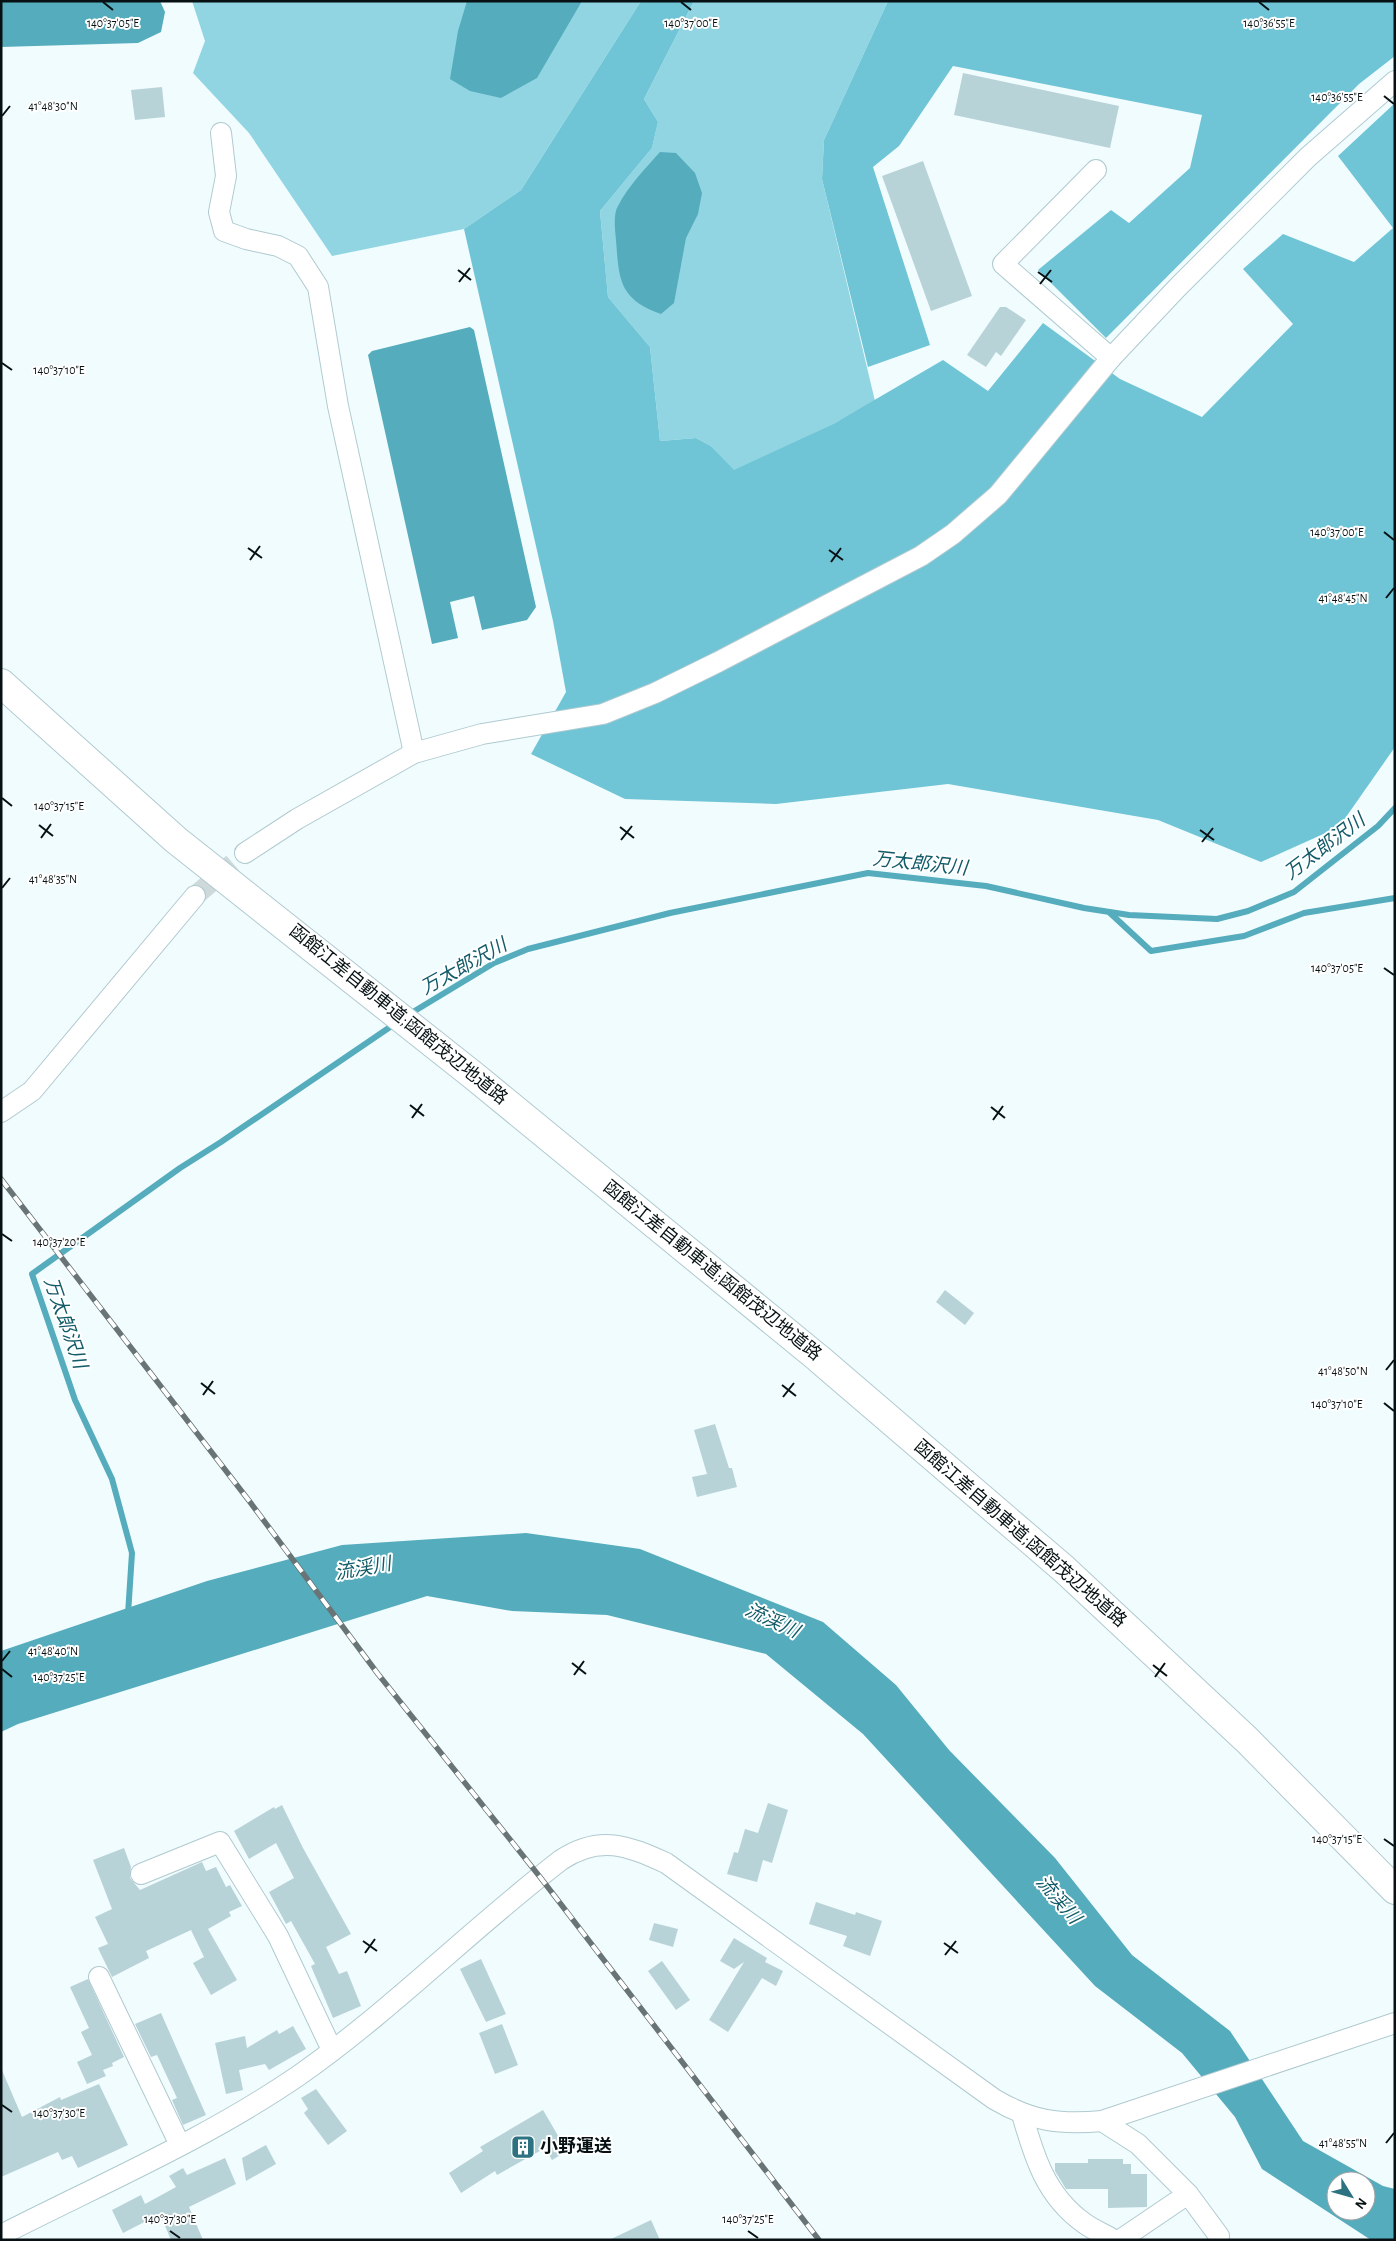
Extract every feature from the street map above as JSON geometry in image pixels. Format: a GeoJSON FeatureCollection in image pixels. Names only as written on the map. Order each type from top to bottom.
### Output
{"type":"FeatureCollection","features":[{"type":"Feature","properties":{"kind":"highway","name":"函館江差自動車道;函館茂辺地道路"},"geometry":{"type":"LineString","coordinates":[[1,683],[176,840],[474,1076],[818,1358],[1064,1569],[1247,1740],[1395,1890]]}},
{"type":"Feature","properties":{"kind":"highway"},"geometry":{"type":"LineString","coordinates":[[1,697],[130,800]]}},
{"type":"Feature","properties":{"kind":"street"},"geometry":{"type":"LineString","coordinates":[[245,853],[297,819],[414,754],[482,734],[604,714],[655,693],[718,662],[921,556],[953,534],[998,495],[1111,358],[1177,288],[1308,158],[1395,81]]}},
{"type":"Feature","properties":{"kind":"street"},"geometry":{"type":"LineString","coordinates":[[221,133],[226,176],[219,212],[224,231],[246,240],[278,246],[298,256],[318,287],[338,406],[414,754]]}},
{"type":"Feature","properties":{"kind":"street"},"geometry":{"type":"LineString","coordinates":[[1096,170],[1003,264],[1111,358]]}},
{"type":"Feature","properties":{"kind":"street"},"geometry":{"type":"LineString","coordinates":[[1,1112],[32,1091],[196,896]]}},
{"type":"Feature","properties":{"kind":"street"},"geometry":{"type":"LineString","coordinates":[[140,1874],[220,1842],[278,1936],[332,2050]]}},
{"type":"Feature","properties":{"kind":"street"},"geometry":{"type":"LineString","coordinates":[[1,2234],[180,2145],[256,2104],[332,2050],[561,1860],[576,1850],[593,1845],[613,1844],[632,1848],[666,1863],[994,2099],[1022,2114],[1056,2123],[1075,2124],[1102,2121],[1337,2044],[1395,2023]]}},
{"type":"Feature","properties":{"kind":"street"},"geometry":{"type":"LineString","coordinates":[[99,1977],[180,2145]]}},
{"type":"Feature","properties":{"kind":"street"},"geometry":{"type":"LineString","coordinates":[[1022,2114],[1034,2157],[1053,2194],[1084,2223],[1114,2240]]}},
{"type":"Feature","properties":{"kind":"street"},"geometry":{"type":"LineString","coordinates":[[1102,2121],[1138,2144],[1188,2194],[1219,2236]]}},
{"type":"Feature","properties":{"kind":"street"},"geometry":{"type":"LineString","coordinates":[[1120,2240],[1188,2194]]}},
{"type":"Feature","properties":{"kind":"shaded area"},"geometry":{"type":"Polygon","coordinates":[[[192,1],[641,1],[521,190],[464,229],[332,256],[249,133],[193,73],[205,41],[192,1]]]}},
{"type":"Feature","properties":{"kind":"shaded area"},"geometry":{"type":"Polygon","coordinates":[[[641,1],[694,1],[644,99],[658,122],[652,148],[600,211],[608,297],[650,347],[660,441],[696,438],[711,446],[734,470],[835,423],[943,360],[988,391],[1043,323],[1120,379],[1202,417],[1293,324],[1243,269],[1283,234],[1354,262],[1393,228],[1338,156],[1395,103],[1395,747],[1339,827],[1261,862],[1158,820],[948,784],[776,804],[625,799],[531,754],[566,692],[553,621],[464,229],[521,190],[641,1]]]}},
{"type":"Feature","properties":{"kind":"shaded area"},"geometry":{"type":"Polygon","coordinates":[[[694,1],[888,1],[824,140],[822,179],[875,401],[835,423],[734,471],[711,446],[696,438],[660,441],[650,347],[608,297],[600,211],[652,148],[658,122],[644,99],[694,1]]]}},
{"type":"Feature","properties":{"kind":"shaded area"},"geometry":{"type":"Polygon","coordinates":[[[888,1],[1395,1],[1395,56],[1359,84],[1106,338],[1038,270],[1111,210],[1129,223],[1190,168],[1202,115],[953,66],[899,146],[873,167],[930,345],[868,367],[822,179],[824,140],[888,1]]]}},
{"type":"Feature","properties":{"kind":"water"},"geometry":{"type":"Polygon","coordinates":[[[1,1],[160,1],[165,12],[161,32],[138,43],[1,47],[1,1]]]}},
{"type":"Feature","properties":{"kind":"water"},"geometry":{"type":"Polygon","coordinates":[[[467,1],[582,1],[537,78],[501,98],[470,91],[450,79],[458,31],[467,1]]]}},
{"type":"Feature","properties":{"kind":"water"},"geometry":{"type":"Polygon","coordinates":[[[660,152],[676,153],[695,173],[702,193],[698,214],[686,238],[674,303],[661,314],[637,302],[629,295],[624,286],[618,266],[615,222],[616,209],[622,198],[660,152]]]}},
{"type":"Feature","properties":{"kind":"water"},"geometry":{"type":"Polygon","coordinates":[[[470,327],[474,330],[536,607],[527,620],[482,630],[474,596],[450,602],[458,638],[432,644],[368,355],[372,351],[470,327]]]}},
{"type":"Feature","properties":{"kind":"water","name":"流渓川"},"geometry":{"type":"Polygon","coordinates":[[[526,1533],[640,1549],[823,1622],[896,1685],[949,1750],[1055,1858],[1132,1955],[1230,2031],[1303,2141],[1356,2171],[1326,2171],[1326,2211],[1262,2169],[1235,2117],[1182,2053],[1095,1986],[863,1734],[766,1654],[607,1615],[512,1611],[427,1596],[18,1724],[1,1732],[1,1651],[207,1581],[342,1545],[526,1533]]]}},
{"type":"Feature","properties":{"kind":"water"},"geometry":{"type":"Polygon","coordinates":[[[1376,2182],[1395,2189],[1395,2240],[1371,2240],[1342,2221],[1376,2221],[1376,2182]]]}},
{"type":"Feature","properties":{"kind":"building"},"geometry":{"type":"Polygon","coordinates":[[[963,73],[1119,106],[1110,148],[954,115],[963,73]]]}},
{"type":"Feature","properties":{"kind":"building"},"geometry":{"type":"Polygon","coordinates":[[[162,87],[165,117],[135,120],[131,90],[162,87]]]}},
{"type":"Feature","properties":{"kind":"building"},"geometry":{"type":"Polygon","coordinates":[[[923,161],[972,296],[931,311],[882,176],[923,161]]]}},
{"type":"Feature","properties":{"kind":"building"},"geometry":{"type":"Polygon","coordinates":[[[1000,307],[1006,307],[1026,320],[1001,356],[996,352],[986,367],[967,355],[1000,307]]]}},
{"type":"Feature","properties":{"kind":"building"},"geometry":{"type":"Polygon","coordinates":[[[945,1290],[974,1313],[965,1325],[936,1302],[945,1290]]]}},
{"type":"Feature","properties":{"kind":"building"},"geometry":{"type":"Polygon","coordinates":[[[715,1424],[729,1468],[732,1468],[737,1487],[697,1497],[692,1477],[707,1474],[694,1430],[715,1424]]]}},
{"type":"Feature","properties":{"kind":"building"},"geometry":{"type":"Polygon","coordinates":[[[768,1803],[788,1810],[772,1863],[763,1860],[757,1882],[727,1874],[734,1852],[738,1853],[745,1829],[758,1833],[768,1803]]]}},
{"type":"Feature","properties":{"kind":"building"},"geometry":{"type":"Polygon","coordinates":[[[282,1805],[303,1848],[351,1934],[326,1947],[339,1974],[347,1971],[361,2006],[333,2018],[311,1966],[315,1964],[291,1921],[286,1924],[269,1892],[294,1878],[276,1843],[249,1859],[234,1831],[274,1807],[275,1809],[282,1805]]]}},
{"type":"Feature","properties":{"kind":"building"},"geometry":{"type":"Polygon","coordinates":[[[124,1848],[131,1867],[130,1878],[140,1890],[202,1862],[206,1871],[216,1867],[226,1887],[230,1885],[242,1906],[229,1912],[231,1916],[208,1929],[237,1980],[211,1995],[193,1963],[204,1957],[191,1930],[146,1951],[149,1958],[112,1977],[98,1948],[108,1944],[95,1917],[112,1909],[93,1860],[124,1848]]]}},
{"type":"Feature","properties":{"kind":"building"},"geometry":{"type":"Polygon","coordinates":[[[816,1902],[855,1915],[856,1912],[882,1921],[870,1956],[843,1946],[847,1936],[809,1924],[816,1902]]]}},
{"type":"Feature","properties":{"kind":"building"},"geometry":{"type":"Polygon","coordinates":[[[654,1923],[678,1929],[673,1947],[649,1940],[654,1923]]]}},
{"type":"Feature","properties":{"kind":"building"},"geometry":{"type":"Polygon","coordinates":[[[734,1938],[767,1958],[765,1962],[783,1971],[776,1986],[762,1978],[728,2032],[709,2020],[744,1962],[734,1969],[720,1961],[734,1938]]]}},
{"type":"Feature","properties":{"kind":"building"},"geometry":{"type":"Polygon","coordinates":[[[481,1959],[506,2014],[486,2022],[460,1969],[481,1959]]]}},
{"type":"Feature","properties":{"kind":"building"},"geometry":{"type":"Polygon","coordinates":[[[662,1961],[690,2000],[676,2010],[648,1971],[662,1961]]]}},
{"type":"Feature","properties":{"kind":"building"},"geometry":{"type":"Polygon","coordinates":[[[88,1979],[124,2057],[112,2063],[113,2066],[103,2070],[106,2076],[87,2084],[77,2062],[92,2055],[81,2032],[89,2028],[70,1987],[88,1979]]]}},
{"type":"Feature","properties":{"kind":"building"},"geometry":{"type":"Polygon","coordinates":[[[161,2013],[206,2115],[183,2125],[172,2100],[177,2098],[157,2055],[151,2057],[135,2024],[161,2013]]]}},
{"type":"Feature","properties":{"kind":"building"},"geometry":{"type":"Polygon","coordinates":[[[502,2024],[518,2065],[495,2074],[479,2033],[502,2024]]]}},
{"type":"Feature","properties":{"kind":"building"},"geometry":{"type":"Polygon","coordinates":[[[293,2026],[306,2049],[269,2070],[265,2064],[239,2070],[243,2090],[226,2094],[215,2043],[245,2036],[247,2048],[277,2030],[279,2034],[293,2026]]]}},
{"type":"Feature","properties":{"kind":"building"},"geometry":{"type":"Polygon","coordinates":[[[1,2068],[22,2117],[60,2097],[61,2100],[99,2084],[128,2145],[78,2168],[72,2156],[62,2160],[58,2152],[1,2177],[1,2068]]]}},
{"type":"Feature","properties":{"kind":"building"},"geometry":{"type":"Polygon","coordinates":[[[316,2089],[347,2131],[328,2145],[304,2113],[308,2109],[301,2098],[316,2089]]]}},
{"type":"Feature","properties":{"kind":"building","name":"小野運送"},"geometry":{"type":"Polygon","coordinates":[[[543,2110],[567,2151],[552,2160],[545,2148],[497,2175],[495,2171],[461,2193],[449,2173],[483,2151],[480,2147],[543,2110]]]}},
{"type":"Feature","properties":{"kind":"building"},"geometry":{"type":"Polygon","coordinates":[[[266,2145],[276,2164],[246,2181],[242,2158],[266,2145]]]}},
{"type":"Feature","properties":{"kind":"building"},"geometry":{"type":"Polygon","coordinates":[[[225,2158],[236,2184],[189,2207],[203,2240],[171,2240],[160,2214],[123,2233],[112,2210],[141,2195],[145,2204],[176,2187],[169,2176],[183,2168],[187,2175],[225,2158]]]}},
{"type":"Feature","properties":{"kind":"building"},"geometry":{"type":"Polygon","coordinates":[[[1088,2159],[1123,2159],[1123,2164],[1131,2164],[1131,2174],[1147,2174],[1147,2207],[1108,2208],[1108,2189],[1066,2189],[1055,2171],[1055,2163],[1088,2163],[1088,2159]]]}},
{"type":"Feature","properties":{"kind":"building"},"geometry":{"type":"Polygon","coordinates":[[[651,2220],[660,2240],[609,2240],[651,2220]]]}},
{"type":"Feature","properties":{"kind":"waterway","name":"万太郎沢川"},"geometry":{"type":"LineString","coordinates":[[408,1015],[494,963],[528,949],[670,913],[868,873],[986,886],[1084,908],[1129,915],[1217,919],[1248,911],[1294,892],[1378,826],[1395,808]]}},
{"type":"Feature","properties":{"kind":"waterway"},"geometry":{"type":"LineString","coordinates":[[1110,913],[1151,951],[1244,936],[1304,913],[1395,898]]}},
{"type":"Feature","properties":{"kind":"waterway","name":"万太郎沢川"},"geometry":{"type":"LineString","coordinates":[[128,1614],[132,1553],[112,1479],[75,1400],[32,1274],[180,1168],[396,1023]]}},
{"type":"Feature","properties":{"kind":"tunnel"},"geometry":{"type":"LineString","coordinates":[[195,896],[245,853]]}},
{"type":"Feature","properties":{"kind":"railway"},"geometry":{"type":"LineString","coordinates":[[1,1179],[250,1502],[378,1674],[540,1877],[819,2240]]}},
{"type":"Feature","properties":{"kind":"place","name":"小野運送"},"geometry":{"type":"Point","coordinates":[523,2147]}}]}
